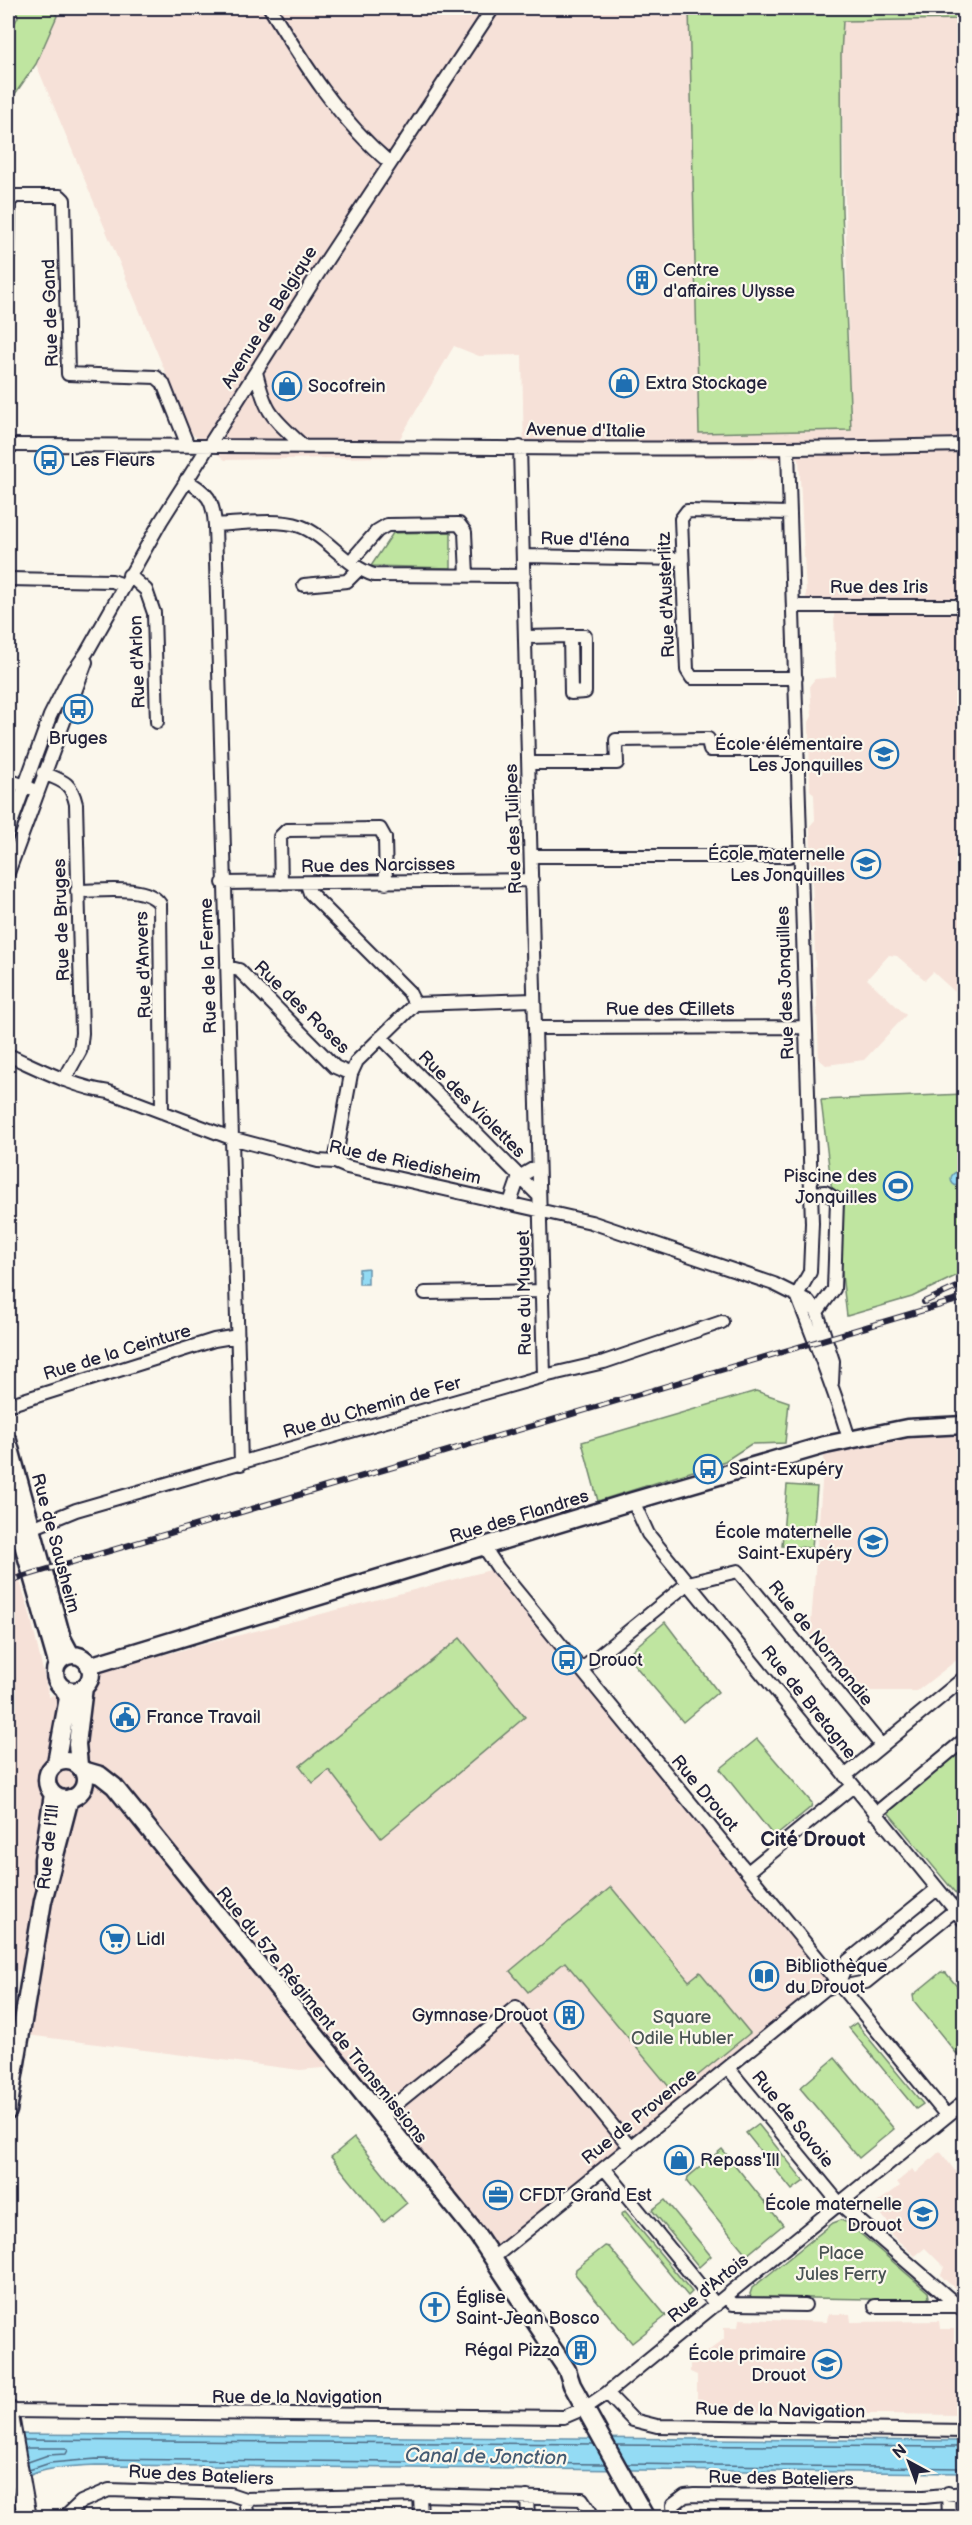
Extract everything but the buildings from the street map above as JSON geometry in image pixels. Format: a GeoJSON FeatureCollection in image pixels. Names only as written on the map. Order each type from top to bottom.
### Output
{"type":"FeatureCollection","features":[{"type":"Feature","properties":{"kind":"main road","name":"Rue des Flandres"},"geometry":{"type":"LineString","coordinates":[[90,1666],[633,1501],[849,1439],[907,1428],[964,1425]]}},
{"type":"Feature","properties":{"kind":"main road","name":"Rue de Sausheim"},"geometry":{"type":"LineString","coordinates":[[8,1441],[26,1530]]}},
{"type":"Feature","properties":{"kind":"main road","name":"Rue de Sausheim"},"geometry":{"type":"LineString","coordinates":[[8,1492],[26,1530],[62,1638],[64,1659]]}},
{"type":"Feature","properties":{"kind":"main road"},"geometry":{"type":"LineString","coordinates":[[84,1787],[77,1744],[84,1687],[90,1677],[90,1666],[82,1657],[64,1659],[56,1680],[68,1698],[56,1763],[47,1778],[53,1794],[70,1798],[84,1787],[99,1788],[120,1797]]}},
{"type":"Feature","properties":{"kind":"main road"},"geometry":{"type":"LineString","coordinates":[[63,1688],[74,1691],[84,1687]]}},
{"type":"Feature","properties":{"kind":"main road"},"geometry":{"type":"LineString","coordinates":[[56,1763],[68,1761],[81,1768]]}},
{"type":"Feature","properties":{"kind":"main road","name":"Rue du 57e Régiment de Transmissions"},"geometry":{"type":"LineString","coordinates":[[81,1768],[108,1780],[493,2258]]}},
{"type":"Feature","properties":{"kind":"main road","name":"Rue de l'Ill"},"geometry":{"type":"LineString","coordinates":[[42,1900],[43,1859],[53,1794]]}},
{"type":"Feature","properties":{"kind":"main road","name":"Rue de l'Ill"},"geometry":{"type":"LineString","coordinates":[[8,2111],[42,1900],[70,1798]]}},
{"type":"Feature","properties":{"kind":"main road"},"geometry":{"type":"LineString","coordinates":[[493,2258],[567,2370],[595,2402],[602,2430],[632,2484],[655,2517]]}},
{"type":"Feature","properties":{"kind":"main road"},"geometry":{"type":"LineString","coordinates":[[9,2416],[27,2517]]}},
{"type":"Feature","properties":{"kind":"main road"},"geometry":{"type":"LineString","coordinates":[[632,2484],[646,2517]]}},
{"type":"Feature","properties":{"kind":"street"},"geometry":{"type":"LineString","coordinates":[[270,8],[311,75],[375,150],[390,163]]}},
{"type":"Feature","properties":{"kind":"street","name":"Avenue de Belgique"},"geometry":{"type":"LineString","coordinates":[[8,832],[50,716],[69,678],[87,652],[126,580],[186,480],[390,163],[493,8]]}},
{"type":"Feature","properties":{"kind":"street","name":"Rue de Gand"},"geometry":{"type":"LineString","coordinates":[[8,255],[9,202],[15,196],[60,196],[64,200],[68,374],[156,377],[163,384],[188,446]]}},
{"type":"Feature","properties":{"kind":"street"},"geometry":{"type":"LineString","coordinates":[[256,372],[263,403],[270,414],[302,445]]}},
{"type":"Feature","properties":{"kind":"street","name":"Avenue d'Italie"},"geometry":{"type":"LineString","coordinates":[[8,445],[208,447],[302,445],[788,450],[964,445]]}},
{"type":"Feature","properties":{"kind":"street","name":"Rue des Tulipes"},"geometry":{"type":"LineString","coordinates":[[520,447],[527,637],[540,1210]]}},
{"type":"Feature","properties":{"kind":"street","name":"Rue des Jonquilles"},"geometry":{"type":"LineString","coordinates":[[788,450],[811,1193],[810,1272],[797,1295]]}},
{"type":"Feature","properties":{"kind":"street","name":"Rue de la Ferme"},"geometry":{"type":"LineString","coordinates":[[186,480],[209,497],[214,506],[241,1464]]}},
{"type":"Feature","properties":{"kind":"street","name":"Rue d'Austerlitz"},"geometry":{"type":"LineString","coordinates":[[790,513],[687,511],[681,519],[681,559],[687,670],[692,678],[796,678]]}},
{"type":"Feature","properties":{"kind":"street"},"geometry":{"type":"LineString","coordinates":[[215,525],[289,523],[302,526],[354,566],[374,575],[524,576]]}},
{"type":"Feature","properties":{"kind":"street"},"geometry":{"type":"LineString","coordinates":[[304,585],[347,581],[377,531],[387,525],[459,524],[465,532],[467,575]]}},
{"type":"Feature","properties":{"kind":"street","name":"Rue d'Iéna"},"geometry":{"type":"LineString","coordinates":[[524,556],[681,559]]}},
{"type":"Feature","properties":{"kind":"street"},"geometry":{"type":"LineString","coordinates":[[8,579],[126,580]]}},
{"type":"Feature","properties":{"kind":"street","name":"Rue d'Arlon"},"geometry":{"type":"LineString","coordinates":[[126,580],[146,590],[154,613],[157,722]]}},
{"type":"Feature","properties":{"kind":"street","name":"Rue des Iris"},"geometry":{"type":"LineString","coordinates":[[794,606],[964,606]]}},
{"type":"Feature","properties":{"kind":"street"},"geometry":{"type":"LineString","coordinates":[[527,637],[570,636]]}},
{"type":"Feature","properties":{"kind":"street","name":"Avenue de Belgique"},"geometry":{"type":"LineString","coordinates":[[8,873],[87,652]]}},
{"type":"Feature","properties":{"kind":"street"},"geometry":{"type":"LineString","coordinates":[[529,763],[617,764],[616,740],[708,739],[710,750],[798,750]]}},
{"type":"Feature","properties":{"kind":"street","name":"Rue de Bruges"},"geometry":{"type":"LineString","coordinates":[[43,773],[61,780],[72,789],[76,804],[82,1033],[80,1051],[64,1080]]}},
{"type":"Feature","properties":{"kind":"street"},"geometry":{"type":"LineString","coordinates":[[8,780],[37,790]]}},
{"type":"Feature","properties":{"kind":"street"},"geometry":{"type":"LineString","coordinates":[[281,883],[280,837],[287,830],[380,829],[385,838],[386,882]]}},
{"type":"Feature","properties":{"kind":"street"},"geometry":{"type":"LineString","coordinates":[[532,856],[789,855]]}},
{"type":"Feature","properties":{"kind":"street","name":"Rue des Narcisses"},"geometry":{"type":"LineString","coordinates":[[223,883],[307,884],[532,880]]}},
{"type":"Feature","properties":{"kind":"street"},"geometry":{"type":"LineString","coordinates":[[307,884],[310,893],[409,992],[415,1004]]}},
{"type":"Feature","properties":{"kind":"street","name":"Rue d'Anvers"},"geometry":{"type":"LineString","coordinates":[[77,891],[145,892],[155,897],[160,904],[162,1112]]}},
{"type":"Feature","properties":{"kind":"street","name":"Rue des Roses"},"geometry":{"type":"LineString","coordinates":[[227,967],[239,970],[335,1067],[351,1074]]}},
{"type":"Feature","properties":{"kind":"street"},"geometry":{"type":"LineString","coordinates":[[335,1162],[351,1074],[357,1061],[415,1004],[534,1000]]}},
{"type":"Feature","properties":{"kind":"street","name":"Rue des Œillets"},"geometry":{"type":"LineString","coordinates":[[535,1028],[806,1027]]}},
{"type":"Feature","properties":{"kind":"street","name":"Rue des Violettes"},"geometry":{"type":"LineString","coordinates":[[381,1037],[539,1196]]}},
{"type":"Feature","properties":{"kind":"street","name":"Rue de Riedisheim"},"geometry":{"type":"LineString","coordinates":[[8,1055],[64,1080],[93,1090],[109,1092],[231,1138],[318,1161],[335,1162],[347,1167],[591,1222],[774,1284],[808,1301],[817,1312]]}},
{"type":"Feature","properties":{"kind":"street"},"geometry":{"type":"LineString","coordinates":[[510,1203],[519,1177],[538,1166]]}},
{"type":"Feature","properties":{"kind":"street"},"geometry":{"type":"LineString","coordinates":[[811,1193],[825,1192],[837,1200],[834,1289],[817,1312],[833,1362],[832,1383]]}},
{"type":"Feature","properties":{"kind":"street","name":"Rue du Muguet"},"geometry":{"type":"LineString","coordinates":[[540,1210],[544,1376]]}},
{"type":"Feature","properties":{"kind":"street"},"geometry":{"type":"LineString","coordinates":[[425,1293],[543,1290]]}},
{"type":"Feature","properties":{"kind":"street"},"geometry":{"type":"LineString","coordinates":[[797,1295],[824,1369],[832,1383],[849,1439]]}},
{"type":"Feature","properties":{"kind":"street","name":"Rue du Chemin de Fer"},"geometry":{"type":"LineString","coordinates":[[26,1530],[76,1510],[544,1376],[604,1362],[722,1322]]}},
{"type":"Feature","properties":{"kind":"street","name":"Rue de la Ceinture"},"geometry":{"type":"LineString","coordinates":[[8,1405],[214,1340],[238,1336]]}},
{"type":"Feature","properties":{"kind":"street","name":"Rue de Bretagne"},"geometry":{"type":"LineString","coordinates":[[633,1501],[648,1534],[964,1921]]}},
{"type":"Feature","properties":{"kind":"street","name":"Rue Drouot"},"geometry":{"type":"LineString","coordinates":[[484,1547],[581,1670],[947,2116]]}},
{"type":"Feature","properties":{"kind":"street","name":"Rue de Normandie"},"geometry":{"type":"LineString","coordinates":[[581,1670],[688,1582],[731,1571],[741,1573],[881,1745]]}},
{"type":"Feature","properties":{"kind":"street"},"geometry":{"type":"LineString","coordinates":[[748,1872],[849,1781],[881,1745],[964,1678]]}},
{"type":"Feature","properties":{"kind":"street"},"geometry":{"type":"LineString","coordinates":[[875,1814],[964,1740]]}},
{"type":"Feature","properties":{"kind":"street"},"geometry":{"type":"LineString","coordinates":[[838,1984],[848,1961],[937,1889]]}},
{"type":"Feature","properties":{"kind":"street","name":"Rue de Provence"},"geometry":{"type":"LineString","coordinates":[[493,2258],[825,1989],[838,1984],[846,1986],[866,1982],[955,1910]]}},
{"type":"Feature","properties":{"kind":"street"},"geometry":{"type":"LineString","coordinates":[[380,2117],[516,2007],[630,2147]]}},
{"type":"Feature","properties":{"kind":"street","name":"Rue de Savoie"},"geometry":{"type":"LineString","coordinates":[[728,2068],[840,2204],[961,2308]]}},
{"type":"Feature","properties":{"kind":"street","name":"Rue d'Artois"},"geometry":{"type":"LineString","coordinates":[[595,2402],[964,2102]]}},
{"type":"Feature","properties":{"kind":"street"},"geometry":{"type":"LineString","coordinates":[[604,2168],[721,2301],[733,2304],[805,2305]]}},
{"type":"Feature","properties":{"kind":"street"},"geometry":{"type":"LineString","coordinates":[[875,2306],[961,2308]]}},
{"type":"Feature","properties":{"kind":"street","name":"Rue de la Navigation"},"geometry":{"type":"LineString","coordinates":[[9,2416],[564,2417],[595,2402],[633,2421],[657,2426],[964,2431]]}},
{"type":"Feature","properties":{"kind":"street","name":"Rue des Bateliers"},"geometry":{"type":"LineString","coordinates":[[64,2517],[81,2502],[108,2490],[230,2494],[245,2499],[420,2494],[582,2499],[590,2511]]}},
{"type":"Feature","properties":{"kind":"street"},"geometry":{"type":"LineString","coordinates":[[948,2493],[949,2517]]}},
{"type":"Feature","properties":{"kind":"street","name":"Rue des Bateliers"},"geometry":{"type":"LineString","coordinates":[[674,2511],[685,2496],[694,2495],[924,2497],[964,2493]]}},
{"type":"Feature","properties":{"kind":"street"},"geometry":{"type":"LineString","coordinates":[[420,2494],[421,2517]]}},
{"type":"Feature","properties":{"kind":"street"},"geometry":{"type":"LineString","coordinates":[[527,2497],[528,2517]]}},
{"type":"Feature","properties":{"kind":"street"},"geometry":{"type":"LineString","coordinates":[[245,2499],[248,2517]]}},
{"type":"Feature","properties":{"kind":"shaded area"},"geometry":{"type":"Polygon","coordinates":[[[53,8],[689,8],[700,433],[851,430],[841,55],[843,20],[964,19],[964,1011],[955,1011],[955,992],[933,972],[925,980],[897,956],[889,955],[867,979],[906,1015],[864,1060],[826,1065],[819,1059],[810,826],[815,820],[814,795],[810,790],[809,722],[812,716],[810,685],[815,679],[836,677],[834,613],[807,612],[799,459],[524,454],[522,355],[479,356],[454,346],[389,457],[225,460],[191,433],[36,64],[57,16],[53,8]]]}},
{"type":"Feature","properties":{"kind":"shaded area"},"geometry":{"type":"Polygon","coordinates":[[[964,1425],[964,1623],[960,1623],[958,1659],[917,1691],[862,1691],[810,1636],[825,1445],[964,1425]]]}},
{"type":"Feature","properties":{"kind":"shaded area"},"geometry":{"type":"Polygon","coordinates":[[[8,1542],[30,1614],[49,1697],[105,1670],[498,1568],[826,1981],[494,2249],[345,2066],[300,2070],[27,2035],[37,1974],[8,1968],[8,1542]]]}},
{"type":"Feature","properties":{"kind":"shaded area","name":"École maternelle Drouot"},"geometry":{"type":"Polygon","coordinates":[[[940,2151],[964,2183],[963,2295],[943,2278],[941,2275],[944,2267],[925,2248],[915,2256],[884,2228],[889,2224],[874,2205],[900,2186],[897,2182],[912,2169],[916,2173],[940,2151]]]}},
{"type":"Feature","properties":{"kind":"shaded area","name":"École primaire Drouot"},"geometry":{"type":"Polygon","coordinates":[[[828,2314],[850,2314],[851,2322],[939,2321],[940,2329],[954,2329],[954,2341],[964,2348],[964,2415],[697,2412],[697,2375],[690,2372],[690,2356],[702,2356],[724,2339],[724,2327],[738,2327],[739,2319],[827,2322],[828,2314]]]}},
{"type":"Feature","properties":{"kind":"green space"},"geometry":{"type":"Polygon","coordinates":[[[15,8],[53,8],[57,16],[36,64],[8,104],[8,35],[18,17],[15,8]]]}},
{"type":"Feature","properties":{"kind":"green space"},"geometry":{"type":"Polygon","coordinates":[[[689,8],[964,8],[964,19],[843,21],[841,55],[842,210],[851,430],[699,433],[689,8]]]}},
{"type":"Feature","properties":{"kind":"green space"},"geometry":{"type":"Polygon","coordinates":[[[451,532],[451,568],[371,566],[393,533],[451,532]]]}},
{"type":"Feature","properties":{"kind":"green space","name":"Piscine des Jonquilles"},"geometry":{"type":"Polygon","coordinates":[[[964,1094],[964,1272],[912,1297],[847,1316],[821,1100],[964,1094]]]}},
{"type":"Feature","properties":{"kind":"green space"},"geometry":{"type":"Polygon","coordinates":[[[756,1391],[789,1402],[785,1443],[751,1444],[725,1461],[598,1501],[582,1442],[756,1391]]]}},
{"type":"Feature","properties":{"kind":"green space"},"geometry":{"type":"Polygon","coordinates":[[[787,1485],[817,1487],[812,1548],[782,1546],[787,1485]]]}},
{"type":"Feature","properties":{"kind":"green space"},"geometry":{"type":"Polygon","coordinates":[[[665,1622],[718,1692],[683,1722],[626,1655],[665,1622]]]}},
{"type":"Feature","properties":{"kind":"green space"},"geometry":{"type":"Polygon","coordinates":[[[460,1638],[525,1717],[381,1838],[329,1770],[313,1783],[300,1766],[460,1638]]]}},
{"type":"Feature","properties":{"kind":"green space"},"geometry":{"type":"Polygon","coordinates":[[[757,1739],[812,1803],[811,1807],[777,1835],[772,1834],[720,1769],[757,1739]]]}},
{"type":"Feature","properties":{"kind":"green space"},"geometry":{"type":"Polygon","coordinates":[[[964,1747],[964,1889],[957,1895],[887,1811],[964,1747]]]}},
{"type":"Feature","properties":{"kind":"green space","name":"Square Odile Hubler"},"geometry":{"type":"Polygon","coordinates":[[[611,1887],[689,1981],[700,1972],[750,2033],[675,2094],[565,1962],[528,1992],[510,1971],[611,1887]]]}},
{"type":"Feature","properties":{"kind":"green space"},"geometry":{"type":"Polygon","coordinates":[[[941,1972],[946,1973],[964,1995],[964,2063],[914,2001],[913,1995],[941,1972]]]}},
{"type":"Feature","properties":{"kind":"green space"},"geometry":{"type":"Polygon","coordinates":[[[856,2023],[923,2104],[916,2109],[849,2028],[856,2023]]]}},
{"type":"Feature","properties":{"kind":"green space"},"geometry":{"type":"Polygon","coordinates":[[[835,2058],[894,2129],[859,2158],[800,2088],[835,2058]]]}},
{"type":"Feature","properties":{"kind":"green space"},"geometry":{"type":"Polygon","coordinates":[[[758,2124],[804,2181],[792,2190],[746,2133],[758,2124]]]}},
{"type":"Feature","properties":{"kind":"green space"},"geometry":{"type":"Polygon","coordinates":[[[354,2138],[407,2203],[384,2222],[331,2157],[354,2138]]]}},
{"type":"Feature","properties":{"kind":"green space"},"geometry":{"type":"Polygon","coordinates":[[[722,2149],[783,2225],[747,2255],[687,2182],[688,2177],[722,2149]]]}},
{"type":"Feature","properties":{"kind":"green space"},"geometry":{"type":"Polygon","coordinates":[[[665,2200],[711,2256],[699,2267],[652,2210],[665,2200]]]}},
{"type":"Feature","properties":{"kind":"green space"},"geometry":{"type":"Polygon","coordinates":[[[625,2211],[692,2292],[688,2296],[621,2215],[625,2211]]]}},
{"type":"Feature","properties":{"kind":"green space","name":"Place Jules Ferry"},"geometry":{"type":"Polygon","coordinates":[[[841,2220],[848,2223],[928,2292],[929,2297],[925,2300],[751,2297],[752,2288],[833,2223],[841,2220]]]}},
{"type":"Feature","properties":{"kind":"green space"},"geometry":{"type":"Polygon","coordinates":[[[605,2246],[609,2247],[666,2316],[632,2343],[575,2274],[576,2269],[605,2246]]]}},
{"type":"Feature","properties":{"kind":"water"},"geometry":{"type":"Polygon","coordinates":[[[955,1172],[961,1172],[965,1179],[961,1186],[955,1186],[951,1182],[951,1176],[955,1172]]]}},
{"type":"Feature","properties":{"kind":"water"},"geometry":{"type":"Polygon","coordinates":[[[368,1268],[368,1284],[359,1284],[359,1269],[368,1268]]]}},
{"type":"Feature","properties":{"kind":"water","name":"Canal de Jonction"},"geometry":{"type":"Polygon","coordinates":[[[8,2434],[964,2441],[964,2473],[96,2465],[36,2473],[15,2485],[8,2494],[8,2434]]]}},
{"type":"Feature","properties":{"kind":"railway"},"geometry":{"type":"LineString","coordinates":[[924,1302],[964,1284]]}},
{"type":"Feature","properties":{"kind":"railway"},"geometry":{"type":"LineString","coordinates":[[8,1581],[964,1298]]}},
{"type":"Feature","properties":{"kind":"place","name":"Centre d'affaires Ulysse"},"geometry":{"type":"Point","coordinates":[642,280]}},
{"type":"Feature","properties":{"kind":"place","name":"Extra Stockage"},"geometry":{"type":"Point","coordinates":[624,383]}},
{"type":"Feature","properties":{"kind":"place","name":"Socofrein"},"geometry":{"type":"Point","coordinates":[287,386]}},
{"type":"Feature","properties":{"kind":"place","name":"Les Fleurs"},"geometry":{"type":"Point","coordinates":[49,460]}},
{"type":"Feature","properties":{"kind":"place","name":"Bruges"},"geometry":{"type":"Point","coordinates":[78,709]}},
{"type":"Feature","properties":{"kind":"place","name":"École élémentaire Les Jonquilles"},"geometry":{"type":"Point","coordinates":[884,754]}},
{"type":"Feature","properties":{"kind":"place","name":"École maternelle Les Jonquilles"},"geometry":{"type":"Point","coordinates":[866,864]}},
{"type":"Feature","properties":{"kind":"place","name":"Piscine des Jonquilles"},"geometry":{"type":"Point","coordinates":[898,1186]}},
{"type":"Feature","properties":{"kind":"place","name":"Saint-Exupéry"},"geometry":{"type":"Point","coordinates":[708,1469]}},
{"type":"Feature","properties":{"kind":"place","name":"École maternelle Saint-Exupéry"},"geometry":{"type":"Point","coordinates":[873,1542]}},
{"type":"Feature","properties":{"kind":"place","name":"Drouot"},"geometry":{"type":"Point","coordinates":[567,1660]}},
{"type":"Feature","properties":{"kind":"place","name":"France Travail"},"geometry":{"type":"Point","coordinates":[125,1717]}},
{"type":"Feature","properties":{"kind":"place","name":"Lidl"},"geometry":{"type":"Point","coordinates":[115,1939]}},
{"type":"Feature","properties":{"kind":"place","name":"Bibliothèque du Drouot"},"geometry":{"type":"Point","coordinates":[764,1976]}},
{"type":"Feature","properties":{"kind":"place","name":"Gymnase Drouot"},"geometry":{"type":"Point","coordinates":[569,2015]}},
{"type":"Feature","properties":{"kind":"place","name":"Repass'Ill"},"geometry":{"type":"Point","coordinates":[679,2160]}},
{"type":"Feature","properties":{"kind":"place","name":"CFDT Grand Est"},"geometry":{"type":"Point","coordinates":[498,2195]}},
{"type":"Feature","properties":{"kind":"place","name":"École maternelle Drouot"},"geometry":{"type":"Point","coordinates":[923,2214]}},
{"type":"Feature","properties":{"kind":"place","name":"Église Saint-Jean Bosco"},"geometry":{"type":"Point","coordinates":[435,2307]}},
{"type":"Feature","properties":{"kind":"place","name":"Régal Pizza"},"geometry":{"type":"Point","coordinates":[581,2350]}},
{"type":"Feature","properties":{"kind":"place","name":"École primaire Drouot"},"geometry":{"type":"Point","coordinates":[827,2364]}},
{"type":"Feature","properties":{"kind":"district","name":"Cité Drouot"},"geometry":{"type":"Point","coordinates":[813,1839]}}]}
